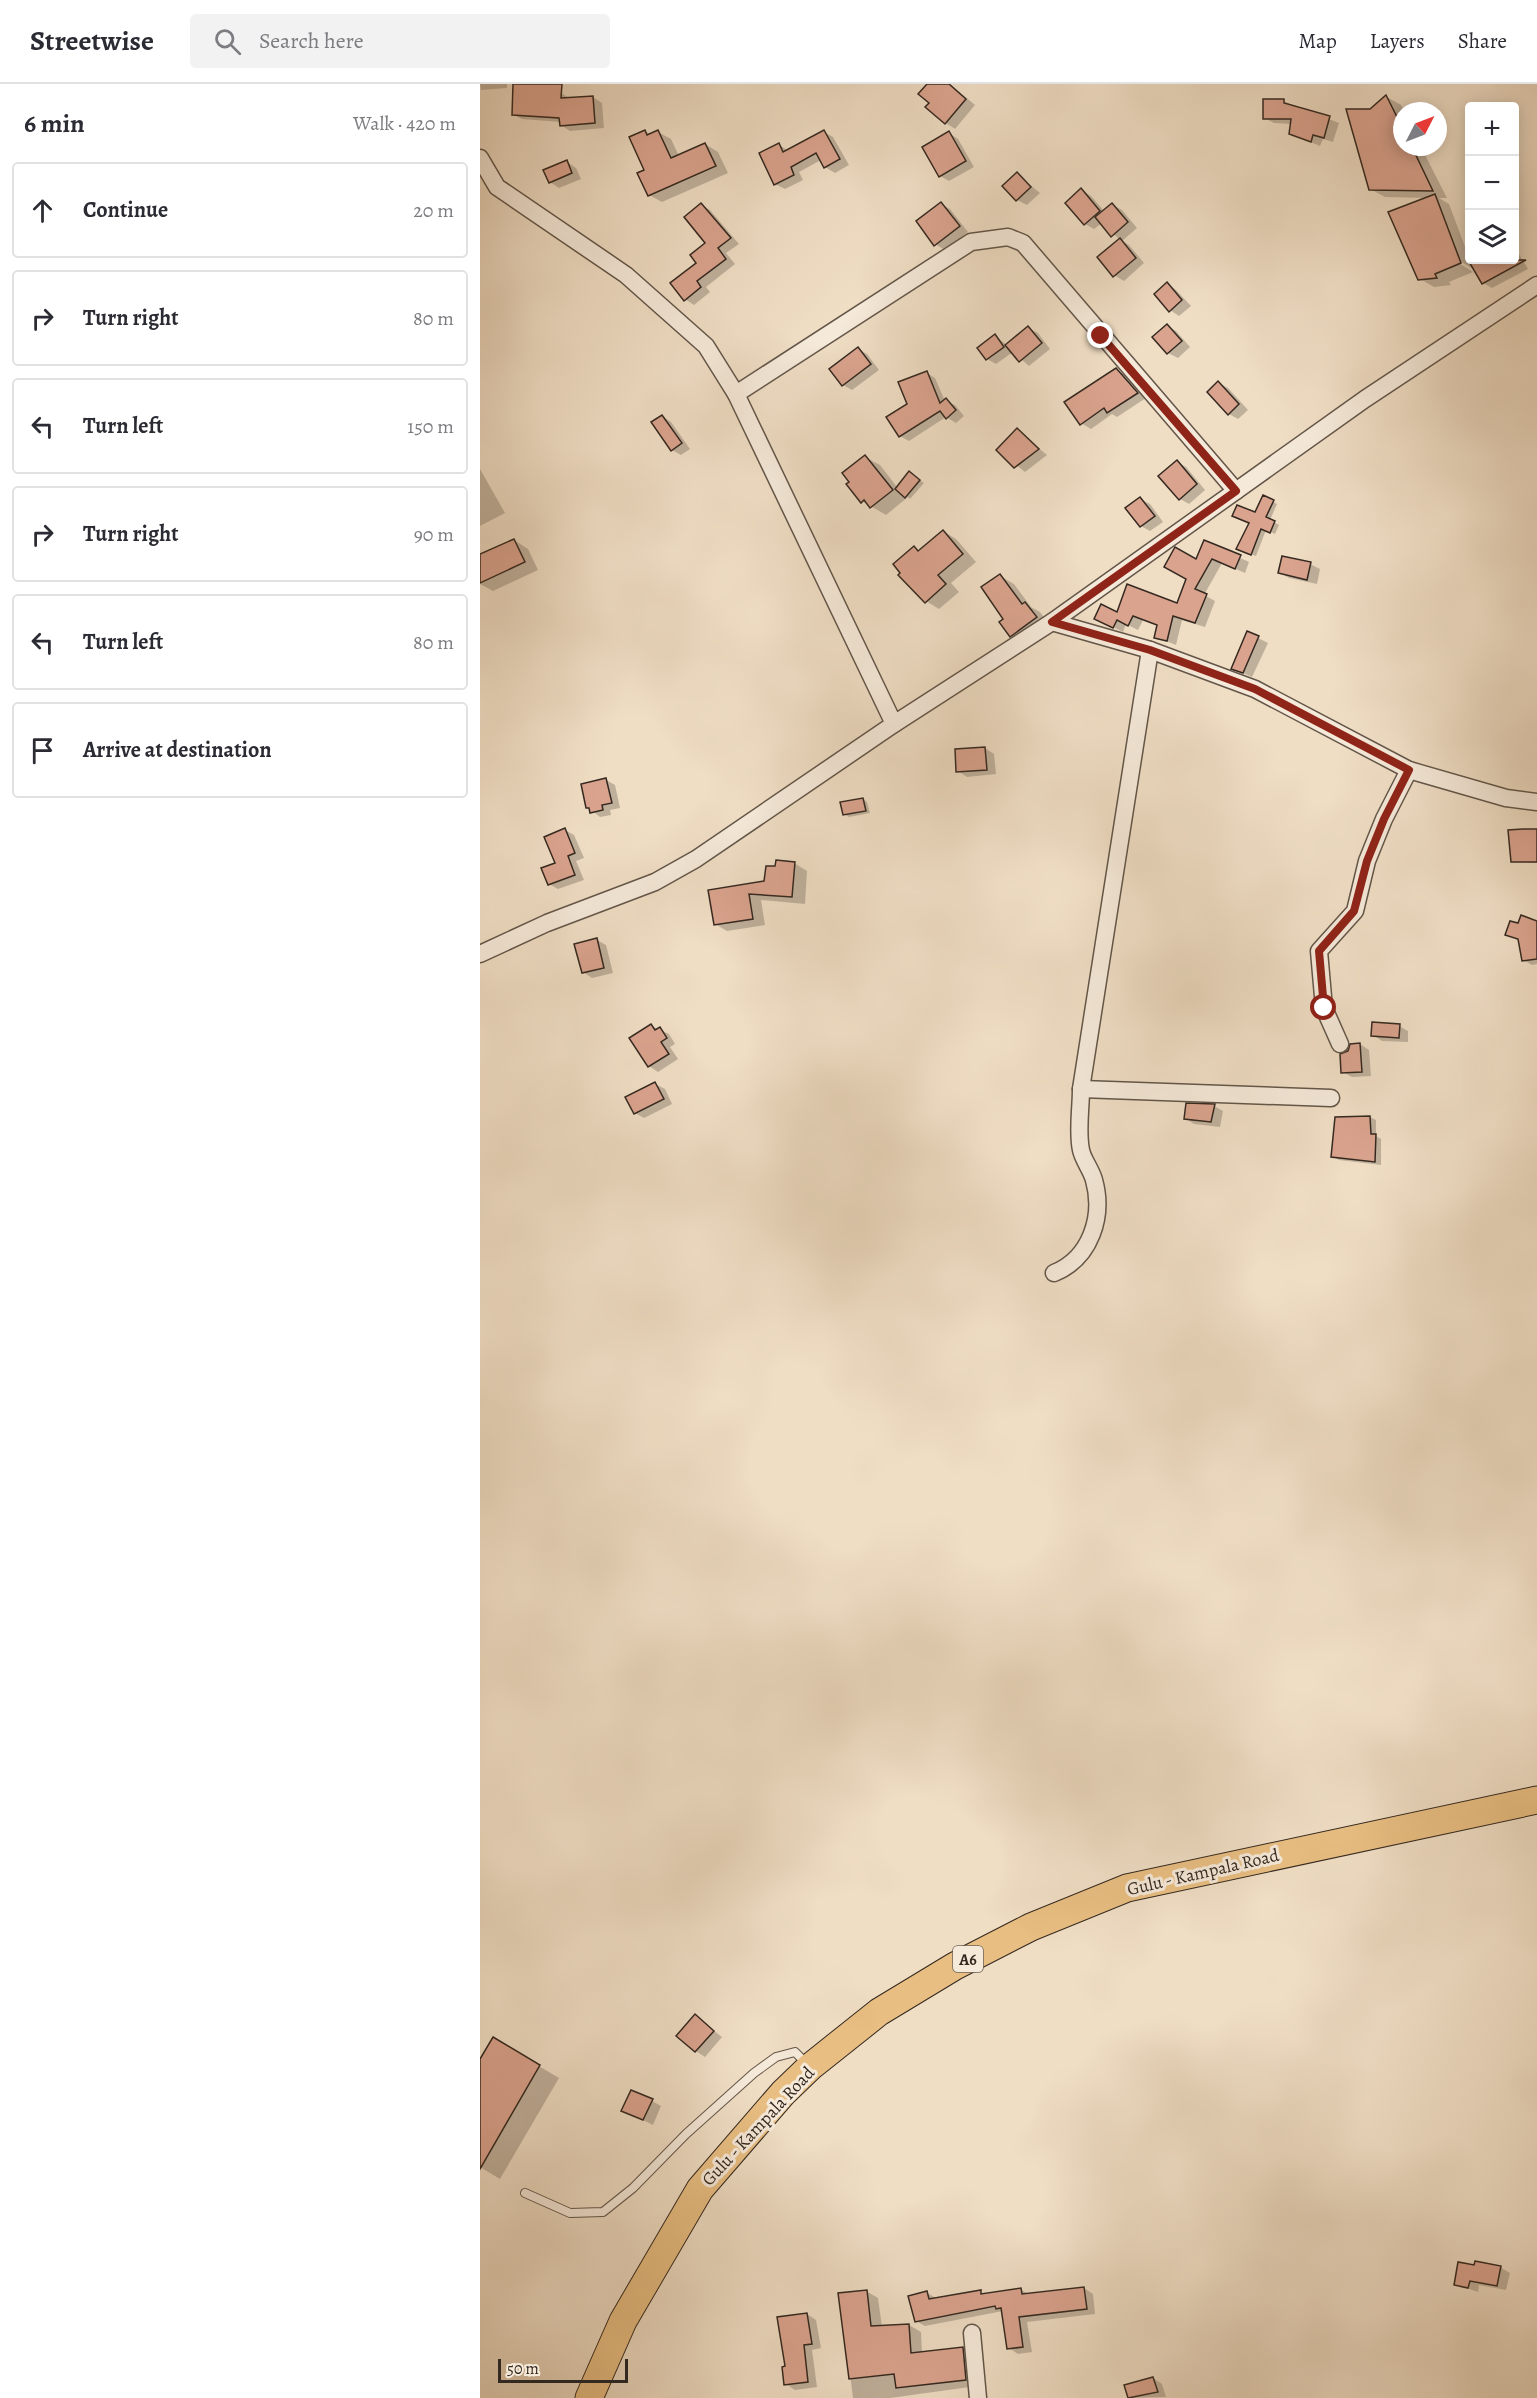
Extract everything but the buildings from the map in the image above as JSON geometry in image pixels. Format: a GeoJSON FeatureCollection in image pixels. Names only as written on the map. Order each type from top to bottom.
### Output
{"type":"FeatureCollection","features":[{"type":"Feature","properties":{"kind":"main road","name":"Gulu - Kampala Road"},"geometry":{"type":"LineString","coordinates":[[589,2398],[623,2322],[700,2188],[783,2093],[810,2067],[879,2012],[955,1966],[1031,1927],[1127,1888],[1537,1800]]}},
{"type":"Feature","properties":{"kind":"street"},"geometry":{"type":"LineString","coordinates":[[480,158],[497,187],[626,275],[706,346],[736,394],[894,724]]}},
{"type":"Feature","properties":{"kind":"street"},"geometry":{"type":"LineString","coordinates":[[736,394],[971,242],[1008,237],[1023,243],[1236,491]]}},
{"type":"Feature","properties":{"kind":"street"},"geometry":{"type":"LineString","coordinates":[[480,954],[547,923],[655,882],[696,859],[894,724],[1052,622],[1365,399],[1537,285]]}},
{"type":"Feature","properties":{"kind":"street"},"geometry":{"type":"LineString","coordinates":[[1052,622],[1150,650],[1255,689],[1409,770],[1506,798],[1537,802]]}},
{"type":"Feature","properties":{"kind":"street"},"geometry":{"type":"LineString","coordinates":[[1054,1273],[1075,1261],[1087,1245],[1095,1228],[1098,1203],[1094,1179],[1080,1149],[1081,1089],[1150,650]]}},
{"type":"Feature","properties":{"kind":"street"},"geometry":{"type":"LineString","coordinates":[[1340,1044],[1324,1008],[1319,951],[1354,911],[1371,850],[1409,770]]}},
{"type":"Feature","properties":{"kind":"street"},"geometry":{"type":"LineString","coordinates":[[1081,1089],[1331,1098]]}},
{"type":"Feature","properties":{"kind":"street"},"geometry":{"type":"LineString","coordinates":[[972,2333],[978,2398]]}},
{"type":"Feature","properties":{"kind":"lane"},"geometry":{"type":"LineString","coordinates":[[525,2193],[570,2213],[603,2212],[633,2188],[686,2134],[754,2073],[776,2057],[795,2052],[810,2067]]}},
{"type":"Feature","properties":{"kind":"route"},"geometry":{"type":"LineString","coordinates":[[1101,336],[1236,491],[1124,568],[1052,622],[1150,650],[1255,689],[1409,770],[1384,819],[1367,861],[1354,911],[1319,951],[1324,1008]]}}]}
